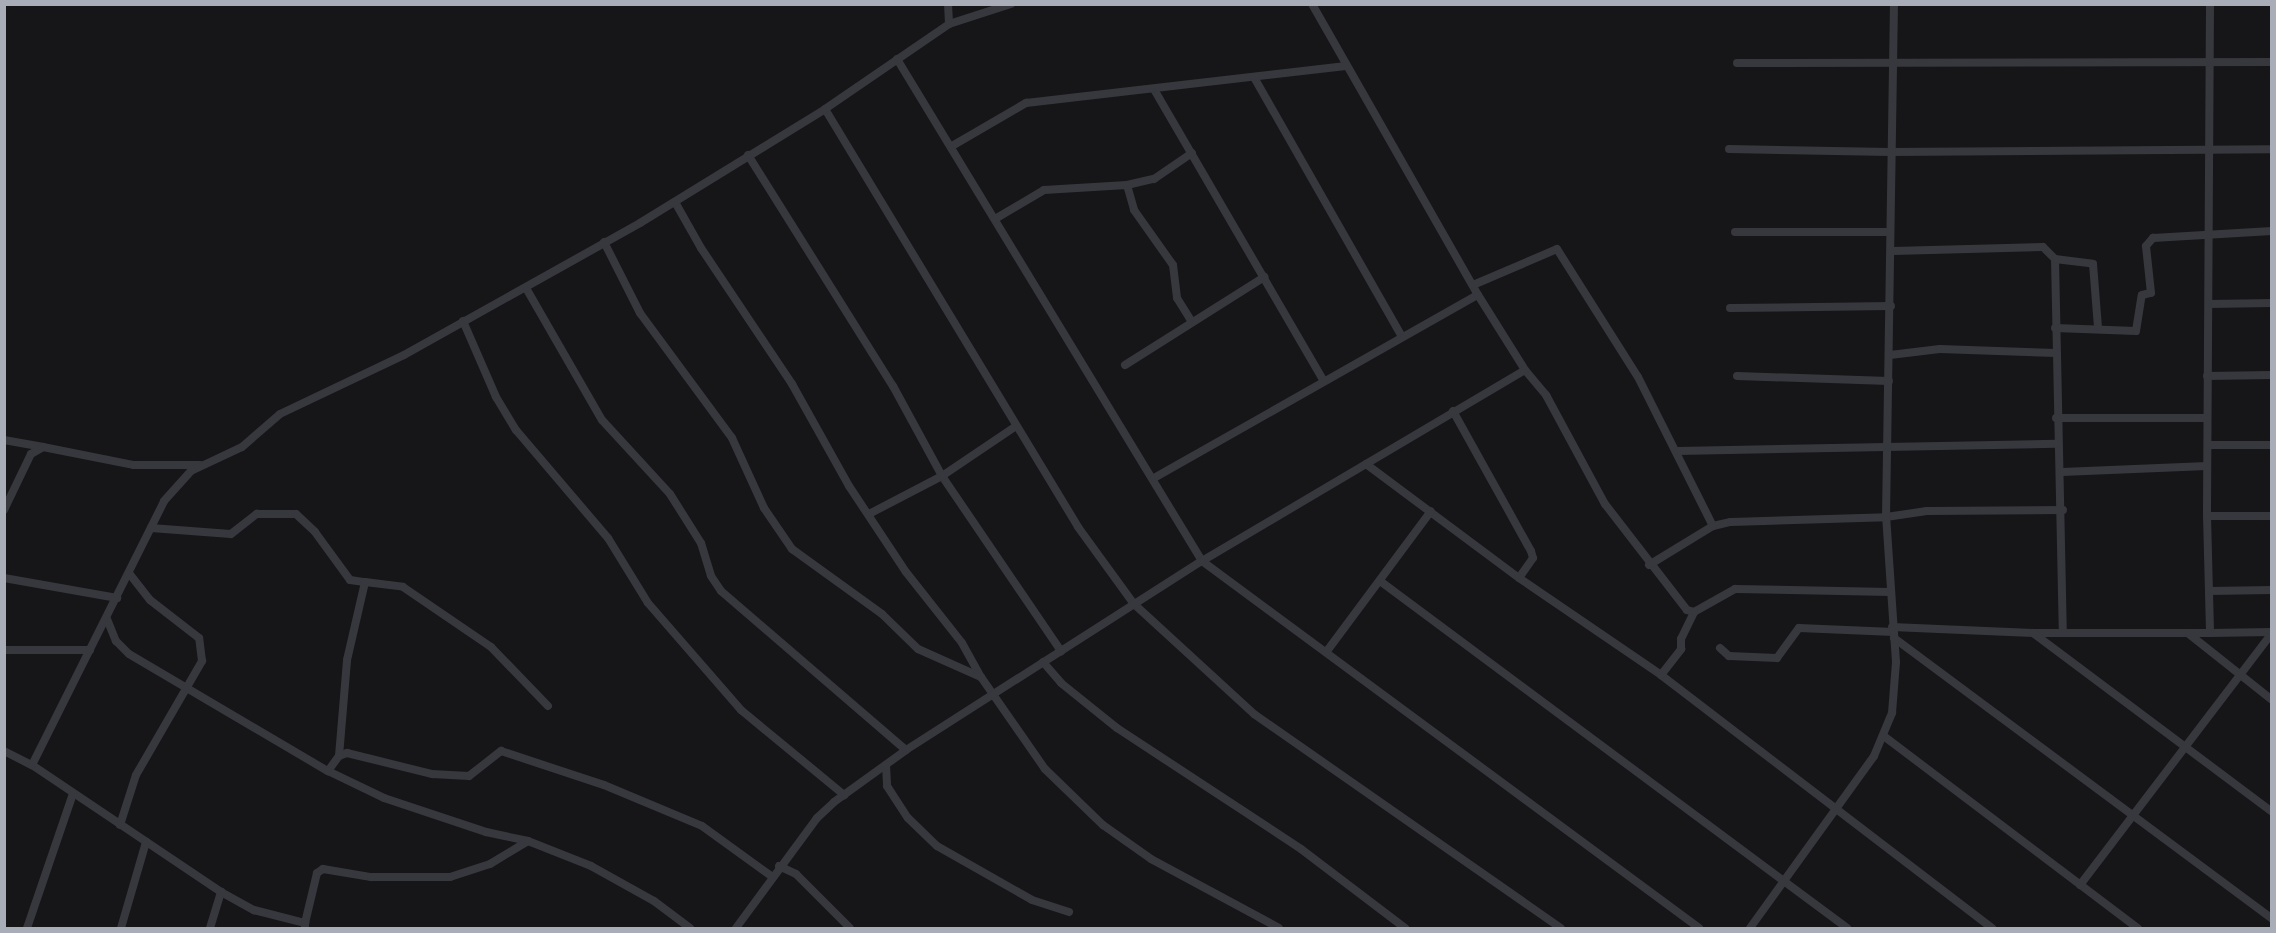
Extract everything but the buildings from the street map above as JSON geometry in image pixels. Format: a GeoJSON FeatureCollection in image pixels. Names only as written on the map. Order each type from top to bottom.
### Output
{"type":"FeatureCollection","features":[{"type":"Feature","properties":{"kind":"street"},"geometry":{"type":"LineString","coordinates":[[948,4],[949,24]]}},
{"type":"Feature","properties":{"kind":"street"},"geometry":{"type":"LineString","coordinates":[[32,765],[164,501],[191,471],[242,447],[280,414],[404,355],[675,202],[825,109],[949,24],[1011,4]]}},
{"type":"Feature","properties":{"kind":"street"},"geometry":{"type":"LineString","coordinates":[[1312,4],[1478,295],[1525,370],[1546,395],[1605,504],[1649,565],[1687,610],[1694,612]]}},
{"type":"Feature","properties":{"kind":"street"},"geometry":{"type":"LineString","coordinates":[[1749,928],[1836,813],[1885,737],[1896,688],[1886,517],[1893,251],[1889,232],[1894,4]]}},
{"type":"Feature","properties":{"kind":"street"},"geometry":{"type":"LineString","coordinates":[[2210,4],[2207,376],[2210,633]]}},
{"type":"Feature","properties":{"kind":"street"},"geometry":{"type":"LineString","coordinates":[[897,59],[1154,478],[1202,561],[1699,928]]}},
{"type":"Feature","properties":{"kind":"street"},"geometry":{"type":"LineString","coordinates":[[1737,63],[2271,62]]}},
{"type":"Feature","properties":{"kind":"street"},"geometry":{"type":"LineString","coordinates":[[952,146],[1026,103],[1155,91],[1346,66]]}},
{"type":"Feature","properties":{"kind":"street"},"geometry":{"type":"LineString","coordinates":[[1255,79],[1401,335]]}},
{"type":"Feature","properties":{"kind":"street"},"geometry":{"type":"LineString","coordinates":[[1155,91],[1324,381]]}},
{"type":"Feature","properties":{"kind":"street"},"geometry":{"type":"LineString","coordinates":[[825,109],[1083,535],[1134,604],[1254,714],[1561,928]]}},
{"type":"Feature","properties":{"kind":"street"},"geometry":{"type":"LineString","coordinates":[[1729,149],[1890,152],[2271,149]]}},
{"type":"Feature","properties":{"kind":"street"},"geometry":{"type":"LineString","coordinates":[[995,219],[1044,190],[1128,185],[1154,179],[1192,153]]}},
{"type":"Feature","properties":{"kind":"street"},"geometry":{"type":"LineString","coordinates":[[748,155],[893,386],[942,476],[1061,651]]}},
{"type":"Feature","properties":{"kind":"street"},"geometry":{"type":"LineString","coordinates":[[1128,185],[1134,210],[1173,265],[1178,298],[1191,320]]}},
{"type":"Feature","properties":{"kind":"street"},"geometry":{"type":"LineString","coordinates":[[675,202],[700,248],[792,384],[906,572],[962,643],[981,677],[1045,769],[1103,825],[1151,859],[1279,928]]}},
{"type":"Feature","properties":{"kind":"street"},"geometry":{"type":"LineString","coordinates":[[2055,328],[2098,327],[2136,332],[2142,296],[2151,293],[2147,241],[2209,232],[2271,231]]}},
{"type":"Feature","properties":{"kind":"street"},"geometry":{"type":"LineString","coordinates":[[1735,232],[1889,232]]}},
{"type":"Feature","properties":{"kind":"street"},"geometry":{"type":"LineString","coordinates":[[604,242],[640,313],[692,389],[732,438],[764,508],[792,549],[882,614],[915,647],[966,674],[981,677]]}},
{"type":"Feature","properties":{"kind":"street"},"geometry":{"type":"LineString","coordinates":[[1893,251],[2043,247],[2055,259],[2093,264],[2098,327]]}},
{"type":"Feature","properties":{"kind":"street"},"geometry":{"type":"LineString","coordinates":[[1473,285],[1557,249],[1625,356],[1678,451],[1713,526]]}},
{"type":"Feature","properties":{"kind":"street"},"geometry":{"type":"LineString","coordinates":[[2055,259],[2056,444],[2062,472],[2063,631]]}},
{"type":"Feature","properties":{"kind":"street"},"geometry":{"type":"LineString","coordinates":[[1125,365],[1191,320],[1264,277]]}},
{"type":"Feature","properties":{"kind":"street"},"geometry":{"type":"LineString","coordinates":[[526,288],[602,420],[670,494],[701,543],[711,576],[721,591],[906,750]]}},
{"type":"Feature","properties":{"kind":"street"},"geometry":{"type":"LineString","coordinates":[[1154,478],[1401,335],[1478,295]]}},
{"type":"Feature","properties":{"kind":"street"},"geometry":{"type":"LineString","coordinates":[[2208,303],[2271,303]]}},
{"type":"Feature","properties":{"kind":"street"},"geometry":{"type":"LineString","coordinates":[[1730,308],[1891,306]]}},
{"type":"Feature","properties":{"kind":"street"},"geometry":{"type":"LineString","coordinates":[[463,321],[496,397],[516,430],[608,538],[648,603],[741,710],[844,795]]}},
{"type":"Feature","properties":{"kind":"street"},"geometry":{"type":"LineString","coordinates":[[1890,355],[2056,353]]}},
{"type":"Feature","properties":{"kind":"street"},"geometry":{"type":"LineString","coordinates":[[736,928],[771,876],[806,831],[844,795],[906,750],[992,692],[1202,561],[1525,370]]}},
{"type":"Feature","properties":{"kind":"street"},"geometry":{"type":"LineString","coordinates":[[2207,376],[2271,375]]}},
{"type":"Feature","properties":{"kind":"street"},"geometry":{"type":"LineString","coordinates":[[1737,376],[1889,381]]}},
{"type":"Feature","properties":{"kind":"street"},"geometry":{"type":"LineString","coordinates":[[1453,411],[1531,550],[1533,558],[1519,578]]}},
{"type":"Feature","properties":{"kind":"street"},"geometry":{"type":"LineString","coordinates":[[2056,418],[2207,418]]}},
{"type":"Feature","properties":{"kind":"street"},"geometry":{"type":"LineString","coordinates":[[869,514],[942,476],[1016,426]]}},
{"type":"Feature","properties":{"kind":"street"},"geometry":{"type":"LineString","coordinates":[[4,440],[134,465],[203,465]]}},
{"type":"Feature","properties":{"kind":"street"},"geometry":{"type":"LineString","coordinates":[[1678,451],[2056,444]]}},
{"type":"Feature","properties":{"kind":"street"},"geometry":{"type":"LineString","coordinates":[[2208,445],[2271,445]]}},
{"type":"Feature","properties":{"kind":"street"},"geometry":{"type":"LineString","coordinates":[[4,510],[32,454],[43,447]]}},
{"type":"Feature","properties":{"kind":"street"},"geometry":{"type":"LineString","coordinates":[[1366,464],[1519,578],[1661,675],[1836,813],[1992,928]]}},
{"type":"Feature","properties":{"kind":"street"},"geometry":{"type":"LineString","coordinates":[[2062,472],[2207,466]]}},
{"type":"Feature","properties":{"kind":"street"},"geometry":{"type":"LineString","coordinates":[[1649,565],[1713,526],[1731,522],[1886,517],[1927,511],[2063,510]]}},
{"type":"Feature","properties":{"kind":"street"},"geometry":{"type":"LineString","coordinates":[[1326,651],[1431,511]]}},
{"type":"Feature","properties":{"kind":"street"},"geometry":{"type":"LineString","coordinates":[[151,528],[231,534],[257,514],[296,514],[315,532],[350,580],[403,587],[491,647],[548,706]]}},
{"type":"Feature","properties":{"kind":"street"},"geometry":{"type":"LineString","coordinates":[[2207,516],[2271,516]]}},
{"type":"Feature","properties":{"kind":"street"},"geometry":{"type":"LineString","coordinates":[[120,825],[136,775],[189,690],[202,661],[199,638],[150,600],[129,573]]}},
{"type":"Feature","properties":{"kind":"street"},"geometry":{"type":"LineString","coordinates":[[4,578],[117,598]]}},
{"type":"Feature","properties":{"kind":"street"},"geometry":{"type":"LineString","coordinates":[[1380,581],[1847,928]]}},
{"type":"Feature","properties":{"kind":"street"},"geometry":{"type":"LineString","coordinates":[[328,771],[339,756],[346,660],[365,582]]}},
{"type":"Feature","properties":{"kind":"street"},"geometry":{"type":"LineString","coordinates":[[1661,675],[1681,649],[1681,639],[1694,612],[1730,589],[1890,592]]}},
{"type":"Feature","properties":{"kind":"street"},"geometry":{"type":"LineString","coordinates":[[2209,591],[2271,590]]}},
{"type":"Feature","properties":{"kind":"street"},"geometry":{"type":"LineString","coordinates":[[107,619],[116,641],[129,654],[328,771],[384,798],[486,832],[528,841],[591,866],[654,901],[690,928]]}},
{"type":"Feature","properties":{"kind":"street"},"geometry":{"type":"LineString","coordinates":[[1720,648],[1729,656],[1777,658],[1799,628],[1893,632],[2271,633]]}},
{"type":"Feature","properties":{"kind":"street"},"geometry":{"type":"LineString","coordinates":[[1893,632],[2271,919]]}},
{"type":"Feature","properties":{"kind":"street"},"geometry":{"type":"LineString","coordinates":[[2033,633],[2271,812]]}},
{"type":"Feature","properties":{"kind":"street"},"geometry":{"type":"LineString","coordinates":[[2080,885],[2131,814],[2271,633]]}},
{"type":"Feature","properties":{"kind":"street"},"geometry":{"type":"LineString","coordinates":[[2189,634],[2271,700]]}},
{"type":"Feature","properties":{"kind":"street"},"geometry":{"type":"LineString","coordinates":[[4,650],[90,650]]}},
{"type":"Feature","properties":{"kind":"street"},"geometry":{"type":"LineString","coordinates":[[1043,662],[1061,683],[1117,728],[1301,849],[1405,928]]}},
{"type":"Feature","properties":{"kind":"street"},"geometry":{"type":"LineString","coordinates":[[1885,737],[2138,928]]}},
{"type":"Feature","properties":{"kind":"street"},"geometry":{"type":"LineString","coordinates":[[4,751],[32,765],[221,892],[254,910],[305,926],[318,873],[322,869],[371,877],[450,877],[490,864],[528,841]]}},
{"type":"Feature","properties":{"kind":"street"},"geometry":{"type":"LineString","coordinates":[[339,756],[354,754],[432,774],[469,776],[501,751],[604,785],[702,826],[771,876]]}},
{"type":"Feature","properties":{"kind":"street"},"geometry":{"type":"LineString","coordinates":[[886,765],[886,786],[908,818],[937,846],[1032,900],[1070,912]]}},
{"type":"Feature","properties":{"kind":"street"},"geometry":{"type":"LineString","coordinates":[[27,928],[73,794]]}},
{"type":"Feature","properties":{"kind":"street"},"geometry":{"type":"LineString","coordinates":[[121,928],[146,842]]}},
{"type":"Feature","properties":{"kind":"street"},"geometry":{"type":"LineString","coordinates":[[779,866],[804,881],[850,928]]}},
{"type":"Feature","properties":{"kind":"street"},"geometry":{"type":"LineString","coordinates":[[210,928],[221,892]]}}]}
